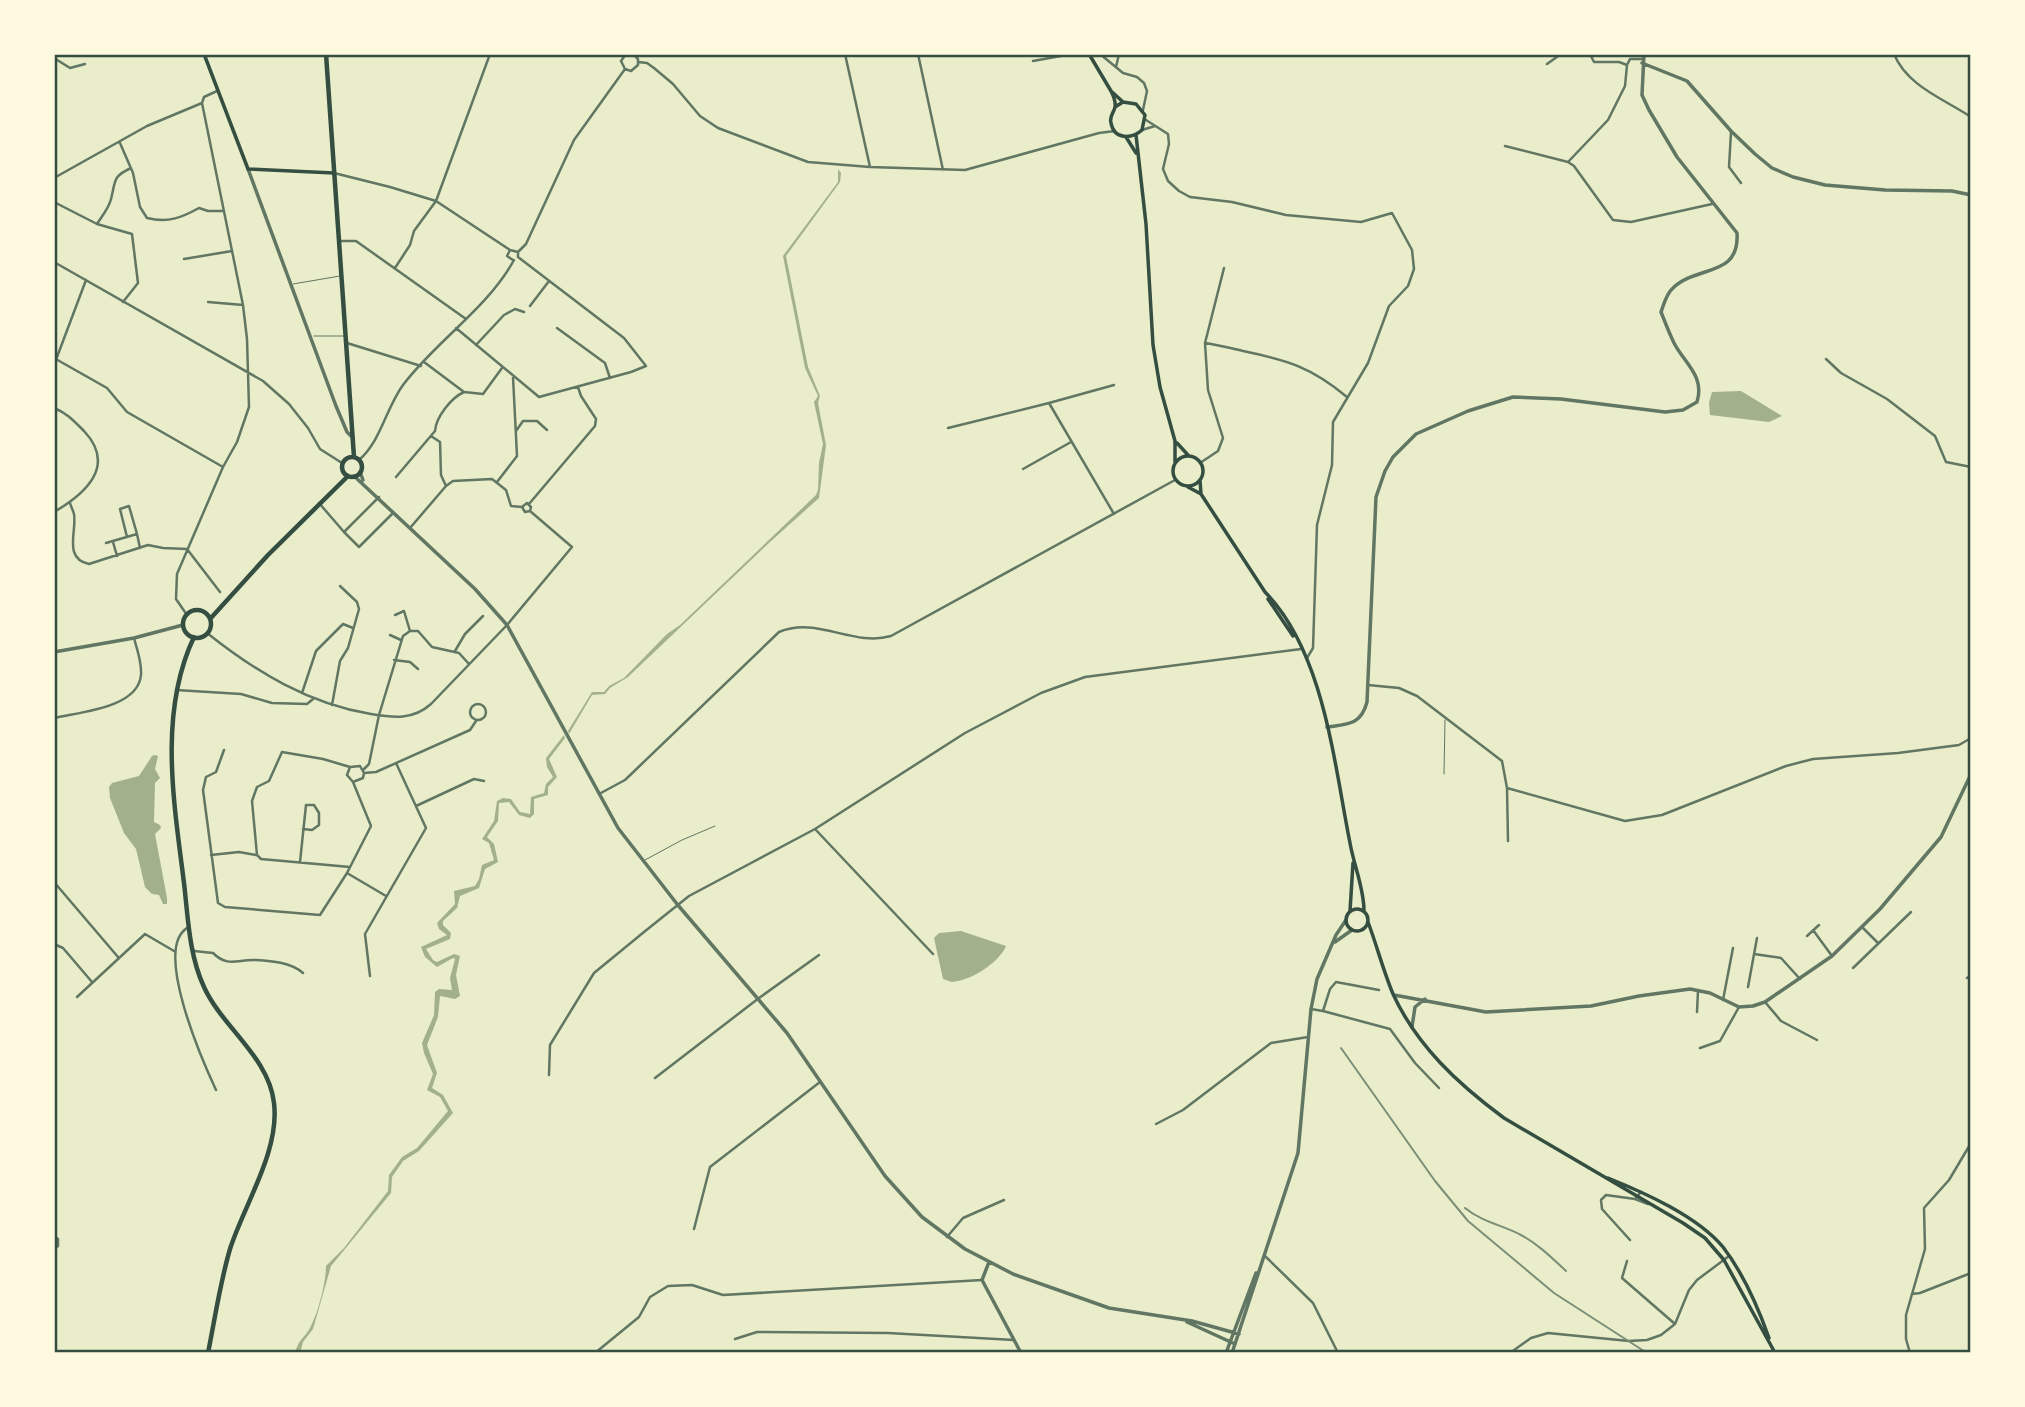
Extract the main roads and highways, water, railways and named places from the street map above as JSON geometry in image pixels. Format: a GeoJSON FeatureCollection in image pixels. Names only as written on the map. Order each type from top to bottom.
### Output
{"type":"FeatureCollection","features":[{"type":"Feature","properties":{"kind":"main road"},"geometry":{"type":"LineString","coordinates":[[204,54],[248,169],[334,173]]}},
{"type":"Feature","properties":{"kind":"main road"},"geometry":{"type":"LineString","coordinates":[[210,618],[320,503],[354,475],[361,464],[356,458],[354,438],[326,54]]}},
{"type":"Feature","properties":{"kind":"main road"},"geometry":{"type":"LineString","coordinates":[[1089,54],[1111,91],[1115,107]]}},
{"type":"Feature","properties":{"kind":"main road"},"geometry":{"type":"LineString","coordinates":[[1111,91],[1123,102],[1136,104],[1143,110],[1146,120],[1142,130],[1136,135],[1126,137]]}},
{"type":"Feature","properties":{"kind":"main road"},"geometry":{"type":"LineString","coordinates":[[1123,102],[1115,107],[1110,117],[1111,123],[1115,131],[1126,137],[1137,155]]}},
{"type":"Feature","properties":{"kind":"main road"},"geometry":{"type":"LineString","coordinates":[[1136,135],[1146,223],[1153,345],[1160,387],[1175,441],[1172,471],[1175,480],[1201,494],[1307,659],[1327,727],[1353,861],[1364,900],[1364,911],[1394,995],[1412,1027],[1437,1061],[1477,1098],[1532,1136],[1706,1238],[1724,1260],[1774,1352]]}},
{"type":"Feature","properties":{"kind":"main road"},"geometry":{"type":"LineString","coordinates":[[1175,441],[1200,463],[1203,471],[1200,480],[1201,494]]}},
{"type":"Feature","properties":{"kind":"main road"},"geometry":{"type":"LineString","coordinates":[[1175,462],[1181,457],[1189,456]]}},
{"type":"Feature","properties":{"kind":"main road"},"geometry":{"type":"LineString","coordinates":[[354,475],[343,472],[342,463],[348,457],[356,458]]}},
{"type":"Feature","properties":{"kind":"main road"},"geometry":{"type":"LineString","coordinates":[[1186,486],[1194,485],[1200,480]]}},
{"type":"Feature","properties":{"kind":"main road"},"geometry":{"type":"LineString","coordinates":[[194,638],[187,633],[183,625],[187,615],[199,611],[210,618]]}},
{"type":"Feature","properties":{"kind":"main road"},"geometry":{"type":"LineString","coordinates":[[208,1353],[224,1270],[236,1232],[261,1174],[272,1133],[275,1104],[264,1073],[214,1005],[199,973],[189,927],[173,791],[176,690],[183,663],[194,638],[207,634],[211,626],[210,618]]}},
{"type":"Feature","properties":{"kind":"main road"},"geometry":{"type":"LineString","coordinates":[[1353,861],[1350,911],[1346,920],[1352,930],[1361,930],[1373,938]]}},
{"type":"Feature","properties":{"kind":"main road"},"geometry":{"type":"LineString","coordinates":[[1350,911],[1356,908],[1364,911]]}},
{"type":"Feature","properties":{"kind":"main road"},"geometry":{"type":"LineString","coordinates":[[1361,930],[1368,922]]}},
{"type":"Feature","properties":{"kind":"main road"},"geometry":{"type":"LineString","coordinates":[[1600,1175],[1640,1192],[1697,1224],[1714,1238],[1729,1256],[1757,1308],[1774,1352]]}},
{"type":"Feature","properties":{"kind":"railway"},"geometry":{"type":"LineString","coordinates":[[1341,1048],[1435,1181],[1468,1221],[1554,1293],[1647,1353]]}},
{"type":"Feature","properties":{"kind":"railway"},"geometry":{"type":"LineString","coordinates":[[1465,1208],[1478,1217],[1527,1239],[1566,1271]]}}]}
